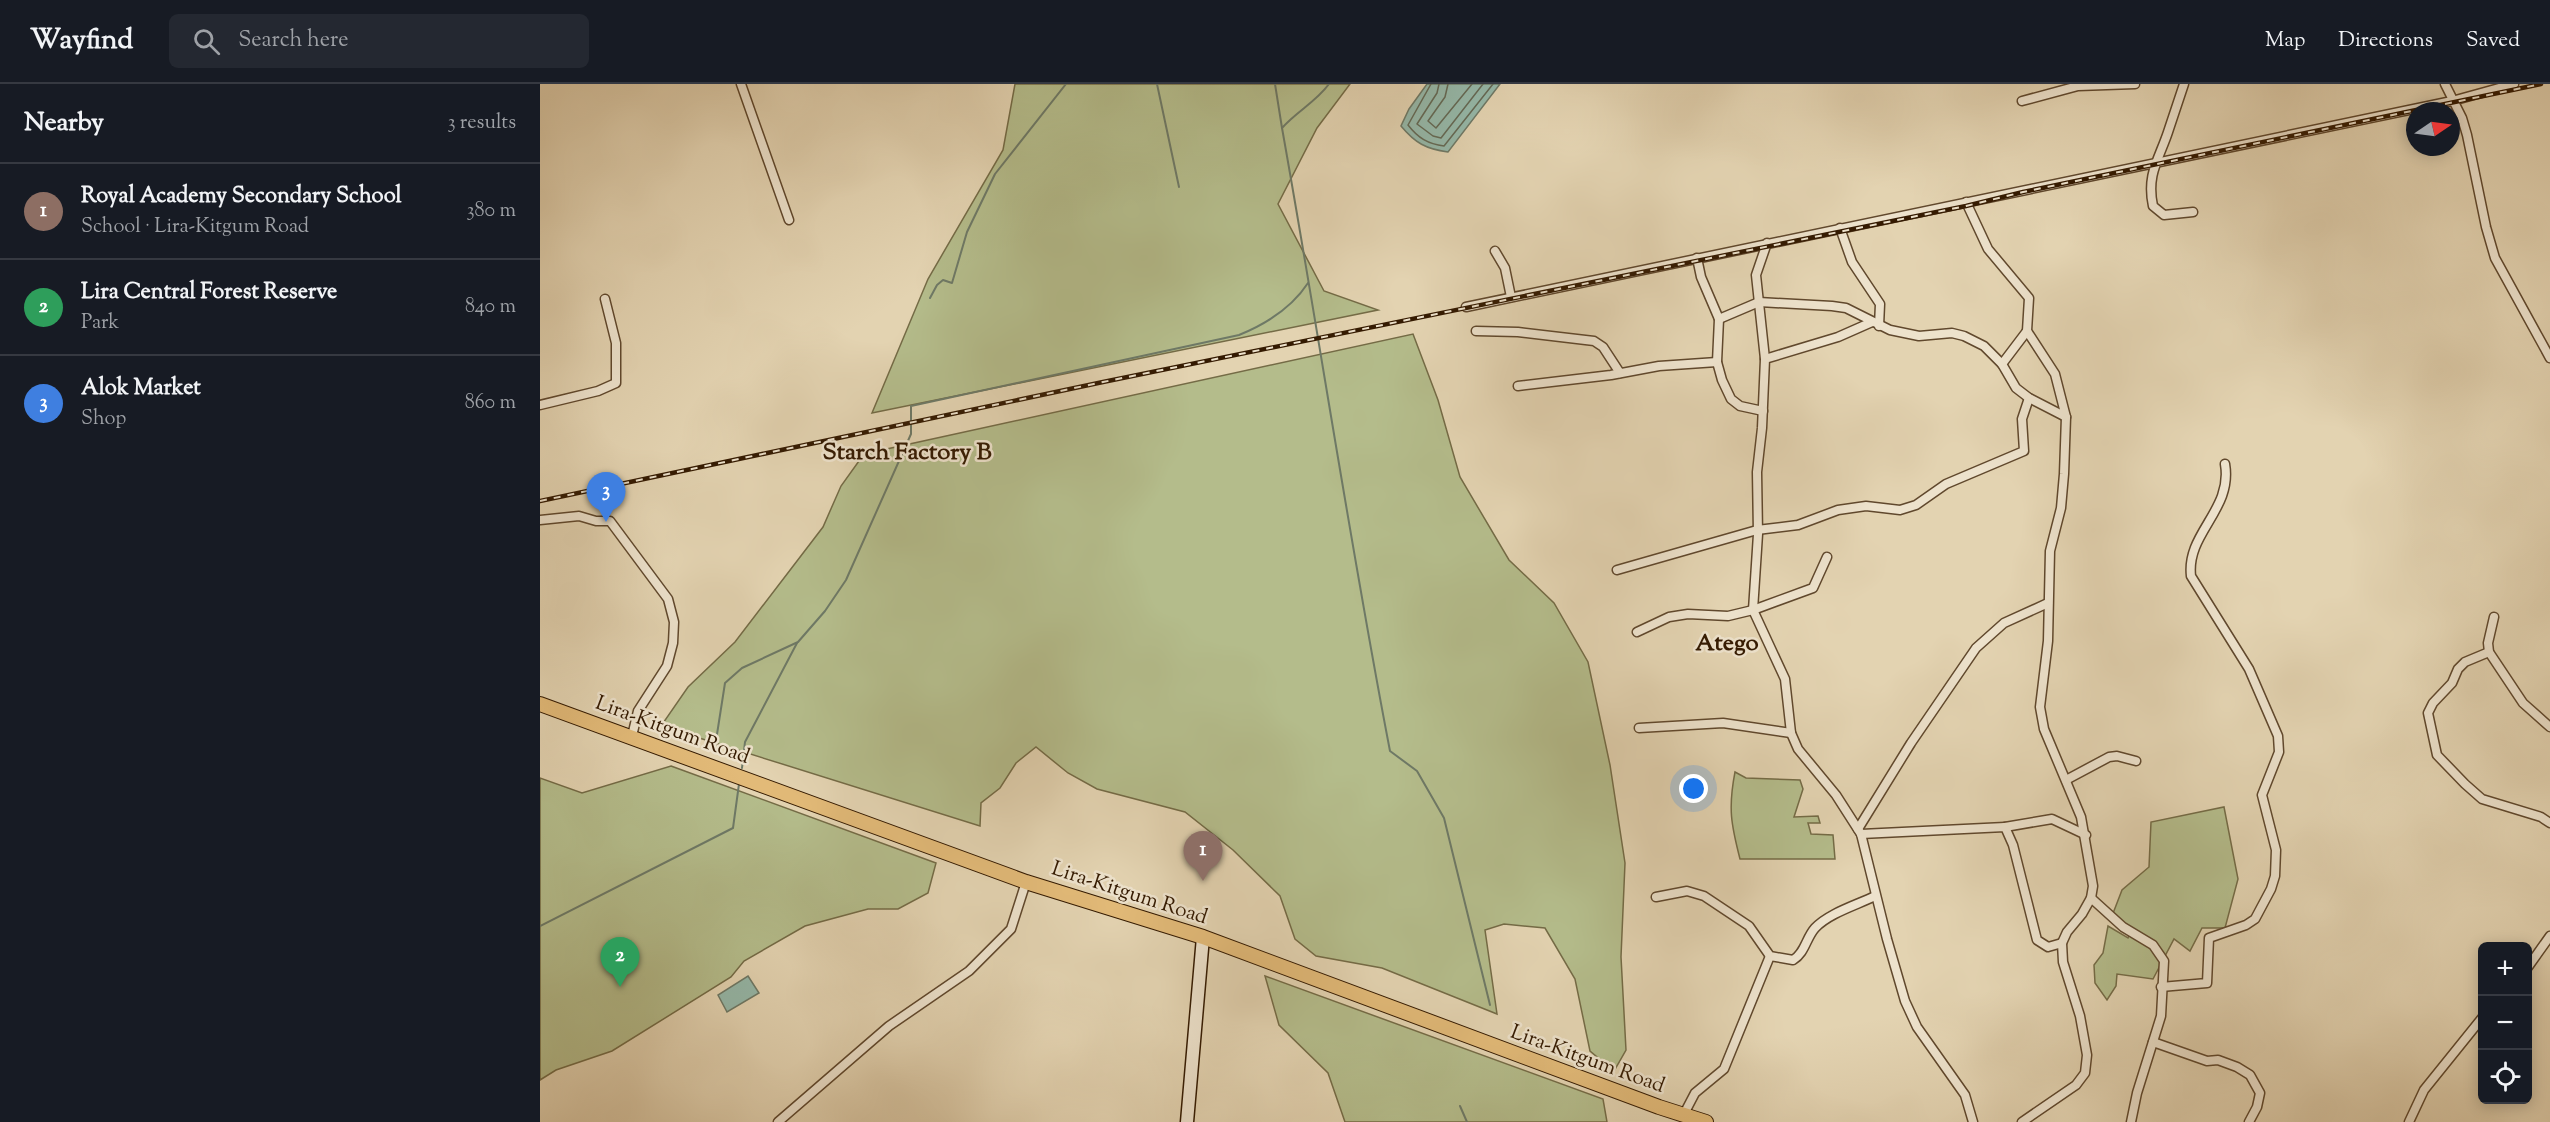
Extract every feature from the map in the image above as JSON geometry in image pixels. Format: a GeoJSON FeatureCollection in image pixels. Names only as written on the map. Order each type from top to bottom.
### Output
{"type":"FeatureCollection","features":[{"type":"Feature","properties":{"kind":"main road","name":"Lira-Kitgum Road"},"geometry":{"type":"LineString","coordinates":[[540,704],[1026,882],[1203,937],[1648,1103],[1706,1122]]}},
{"type":"Feature","properties":{"kind":"street"},"geometry":{"type":"LineString","coordinates":[[741,84],[789,220]]}},
{"type":"Feature","properties":{"kind":"street"},"geometry":{"type":"LineString","coordinates":[[2022,101],[2078,86],[2135,84]]}},
{"type":"Feature","properties":{"kind":"street"},"geometry":{"type":"LineString","coordinates":[[2184,84],[2169,131],[2154,162],[2151,195],[2157,212],[2164,215],[2193,212]]}},
{"type":"Feature","properties":{"kind":"street"},"geometry":{"type":"LineString","coordinates":[[2445,84],[2467,135],[2486,227],[2495,258],[2550,357]]}},
{"type":"Feature","properties":{"kind":"street"},"geometry":{"type":"LineString","coordinates":[[1466,307],[2452,101],[2514,84]]}},
{"type":"Feature","properties":{"kind":"street"},"geometry":{"type":"LineString","coordinates":[[1966,202],[1988,249],[2029,298],[2027,331],[2002,364]]}},
{"type":"Feature","properties":{"kind":"street"},"geometry":{"type":"LineString","coordinates":[[1840,228],[1852,262],[1880,304],[1875,324]]}},
{"type":"Feature","properties":{"kind":"street"},"geometry":{"type":"LineString","coordinates":[[1767,243],[1757,267],[1765,359],[1763,411],[1756,472],[1757,530],[1753,610],[1785,680],[1791,733],[1807,762],[1836,795],[1860,832],[1875,896],[1905,1001],[1917,1026],[1965,1095],[1973,1122]]}},
{"type":"Feature","properties":{"kind":"street"},"geometry":{"type":"LineString","coordinates":[[1495,251],[1505,268],[1511,297]]}},
{"type":"Feature","properties":{"kind":"street"},"geometry":{"type":"LineString","coordinates":[[1697,258],[1701,277],[1719,319],[1717,362],[1731,399],[1740,406],[1763,411]]}},
{"type":"Feature","properties":{"kind":"street"},"geometry":{"type":"LineString","coordinates":[[540,405],[598,391],[616,384],[616,343],[605,299]]}},
{"type":"Feature","properties":{"kind":"street"},"geometry":{"type":"LineString","coordinates":[[1719,319],[1759,302],[1846,308],[1875,324],[1918,336],[1953,333],[1964,336],[1984,346],[2002,364],[2016,388],[2029,398],[2066,417]]}},
{"type":"Feature","properties":{"kind":"street"},"geometry":{"type":"LineString","coordinates":[[1765,359],[1838,338],[1875,324]]}},
{"type":"Feature","properties":{"kind":"street"},"geometry":{"type":"LineString","coordinates":[[1476,331],[1518,332],[1594,341],[1603,347],[1620,373]]}},
{"type":"Feature","properties":{"kind":"street"},"geometry":{"type":"LineString","coordinates":[[2022,1122],[2076,1085],[2083,1078],[2087,1067],[2084,1034],[2063,962],[2062,943],[2091,898],[2092,886],[2086,835],[2044,729],[2040,706],[2048,641],[2050,551],[2061,508],[2066,417],[2055,374],[2027,331]]}},
{"type":"Feature","properties":{"kind":"street"},"geometry":{"type":"LineString","coordinates":[[1518,386],[1685,363],[1717,362]]}},
{"type":"Feature","properties":{"kind":"street"},"geometry":{"type":"LineString","coordinates":[[1617,570],[1757,530],[1798,525],[1838,510],[1866,506],[1900,510],[1916,505],[1946,484],[2024,452],[2022,419],[2029,398]]}},
{"type":"Feature","properties":{"kind":"street"},"geometry":{"type":"LineString","coordinates":[[2161,987],[2207,983],[2209,938],[2246,925],[2255,919],[2275,876],[2275,839],[2262,795],[2279,752],[2278,736],[2249,669],[2191,576],[2190,567],[2203,529],[2224,497],[2228,477],[2225,464]]}},
{"type":"Feature","properties":{"kind":"street"},"geometry":{"type":"LineString","coordinates":[[540,520],[579,516],[596,521],[610,521],[668,599],[674,622],[673,643],[668,666],[638,711],[632,736]]}},
{"type":"Feature","properties":{"kind":"street"},"geometry":{"type":"LineString","coordinates":[[1637,632],[1679,615],[1728,616],[1753,610],[1813,588],[1827,557]]}},
{"type":"Feature","properties":{"kind":"street"},"geometry":{"type":"LineString","coordinates":[[1860,832],[1920,729],[1976,648],[2004,623],[2048,603]]}},
{"type":"Feature","properties":{"kind":"street"},"geometry":{"type":"LineString","coordinates":[[2494,617],[2488,643],[2489,652],[2523,703],[2550,727]]}},
{"type":"Feature","properties":{"kind":"street"},"geometry":{"type":"LineString","coordinates":[[2489,652],[2465,662],[2458,669],[2447,690],[2430,708],[2428,713],[2437,755],[2482,799],[2541,817],[2550,823]]}},
{"type":"Feature","properties":{"kind":"street"},"geometry":{"type":"LineString","coordinates":[[1639,728],[1723,723],[1791,733]]}},
{"type":"Feature","properties":{"kind":"street"},"geometry":{"type":"LineString","coordinates":[[2066,780],[2109,757],[2117,756],[2136,761]]}},
{"type":"Feature","properties":{"kind":"street"},"geometry":{"type":"LineString","coordinates":[[1860,832],[2005,827],[2052,819],[2086,835]]}},
{"type":"Feature","properties":{"kind":"street"},"geometry":{"type":"LineString","coordinates":[[2005,827],[2013,845],[2037,940],[2048,947],[2062,943]]}},
{"type":"Feature","properties":{"kind":"street"},"geometry":{"type":"LineString","coordinates":[[778,1122],[889,1026],[969,970],[1011,929],[1026,882]]}},
{"type":"Feature","properties":{"kind":"street"},"geometry":{"type":"LineString","coordinates":[[1656,897],[1687,891],[1704,896],[1749,926],[1770,956],[1793,960],[1799,956],[1810,935],[1819,924],[1875,896]]}},
{"type":"Feature","properties":{"kind":"street"},"geometry":{"type":"LineString","coordinates":[[2091,898],[2123,927],[2160,952],[2164,967],[2161,1016],[2137,1093],[2131,1122]]}},
{"type":"Feature","properties":{"kind":"street"},"geometry":{"type":"LineString","coordinates":[[2532,961],[2550,936]]}},
{"type":"Feature","properties":{"kind":"street"},"geometry":{"type":"LineString","coordinates":[[1187,1122],[1203,937]]}},
{"type":"Feature","properties":{"kind":"street"},"geometry":{"type":"LineString","coordinates":[[1684,1114],[1695,1093],[1724,1069],[1770,956]]}},
{"type":"Feature","properties":{"kind":"street"},"geometry":{"type":"LineString","coordinates":[[2409,1122],[2424,1090],[2478,1023]]}},
{"type":"Feature","properties":{"kind":"street"},"geometry":{"type":"LineString","coordinates":[[2153,1042],[2207,1061],[2218,1060],[2237,1066],[2250,1074],[2260,1093],[2258,1107],[2249,1122]]}},
{"type":"Feature","properties":{"kind":"green space"},"geometry":{"type":"Polygon","coordinates":[[[1015,84],[1350,84],[1317,128],[1278,204],[1324,291],[1378,310],[872,413],[928,279],[1003,150],[1015,84]]]}},
{"type":"Feature","properties":{"kind":"green space"},"geometry":{"type":"Polygon","coordinates":[[[1413,334],[1438,400],[1460,477],[1509,560],[1554,603],[1588,662],[1610,765],[1625,863],[1621,957],[1626,1050],[1614,1071],[1590,1051],[1575,979],[1545,928],[1504,924],[1485,930],[1497,1014],[1382,968],[1316,956],[1295,939],[1280,896],[1233,850],[1185,812],[1097,789],[1068,773],[1036,747],[1016,763],[1000,788],[981,803],[980,826],[661,726],[688,687],[735,642],[823,527],[841,486],[864,454],[1413,334]]]}},
{"type":"Feature","properties":{"kind":"green space"},"geometry":{"type":"Polygon","coordinates":[[[671,766],[936,863],[928,893],[898,909],[868,909],[805,926],[744,961],[731,977],[612,1051],[556,1070],[540,1080],[540,778],[582,793],[671,766]]]}},
{"type":"Feature","properties":{"kind":"green space"},"geometry":{"type":"Polygon","coordinates":[[[1735,772],[1746,778],[1800,780],[1803,789],[1794,817],[1818,816],[1820,823],[1808,823],[1811,834],[1833,835],[1835,859],[1740,859],[1732,816],[1735,772]]]}},
{"type":"Feature","properties":{"kind":"green space"},"geometry":{"type":"Polygon","coordinates":[[[2224,807],[2238,879],[2225,928],[2202,928],[2190,951],[2174,939],[2153,979],[2117,974],[2116,986],[2107,1000],[2095,983],[2094,965],[2103,953],[2108,926],[2128,938],[2131,930],[2112,916],[2122,890],[2149,867],[2151,822],[2224,807]]]}},
{"type":"Feature","properties":{"kind":"green space"},"geometry":{"type":"Polygon","coordinates":[[[1265,976],[1603,1099],[1607,1122],[1345,1122],[1328,1073],[1279,1025],[1265,976]]]}},
{"type":"Feature","properties":{"kind":"water"},"geometry":{"type":"Polygon","coordinates":[[[1427,84],[1500,84],[1448,152],[1422,144],[1411,137],[1401,126],[1409,109],[1427,84]]]}},
{"type":"Feature","properties":{"kind":"water"},"geometry":{"type":"Polygon","coordinates":[[[748,976],[759,993],[727,1012],[718,995],[748,976]]]}},
{"type":"Feature","properties":{"kind":"waterway"},"geometry":{"type":"LineString","coordinates":[[930,298],[937,285],[943,280],[952,283],[967,232],[995,174],[1066,84]]}},
{"type":"Feature","properties":{"kind":"waterway"},"geometry":{"type":"LineString","coordinates":[[1157,84],[1179,187]]}},
{"type":"Feature","properties":{"kind":"waterway"},"geometry":{"type":"LineString","coordinates":[[1275,84],[1282,128]]}},
{"type":"Feature","properties":{"kind":"waterway"},"geometry":{"type":"LineString","coordinates":[[1329,84],[1282,128],[1361,595],[1390,751],[1417,771],[1444,818],[1490,1005]]}},
{"type":"Feature","properties":{"kind":"waterway"},"geometry":{"type":"LineString","coordinates":[[715,747],[725,683],[742,668],[798,642],[825,611],[846,580],[911,434],[911,406],[1239,335],[1277,315],[1294,301],[1308,283]]}},
{"type":"Feature","properties":{"kind":"waterway"},"geometry":{"type":"LineString","coordinates":[[742,768],[745,742],[797,643]]}},
{"type":"Feature","properties":{"kind":"waterway"},"geometry":{"type":"LineString","coordinates":[[540,926],[733,828],[739,784]]}},
{"type":"Feature","properties":{"kind":"waterway"},"geometry":{"type":"LineString","coordinates":[[1460,1106],[1467,1122]]}},
{"type":"Feature","properties":{"kind":"railway"},"geometry":{"type":"LineString","coordinates":[[540,501],[1103,382],[1966,206],[2023,192],[2541,84]]}},
{"type":"Feature","properties":{"kind":"place","name":"Alok Market"},"geometry":{"type":"Point","coordinates":[606,522]}},
{"type":"Feature","properties":{"kind":"place","name":"Royal Academy Secondary School"},"geometry":{"type":"Point","coordinates":[1203,881]}},
{"type":"Feature","properties":{"kind":"place","name":"Lira Central Forest Reserve"},"geometry":{"type":"Point","coordinates":[620,987]}},
{"type":"Feature","properties":{"kind":"district","name":"Starch Factory B"},"geometry":{"type":"Point","coordinates":[907,451]}},
{"type":"Feature","properties":{"kind":"district","name":"Atego"},"geometry":{"type":"Point","coordinates":[1727,642]}}]}
